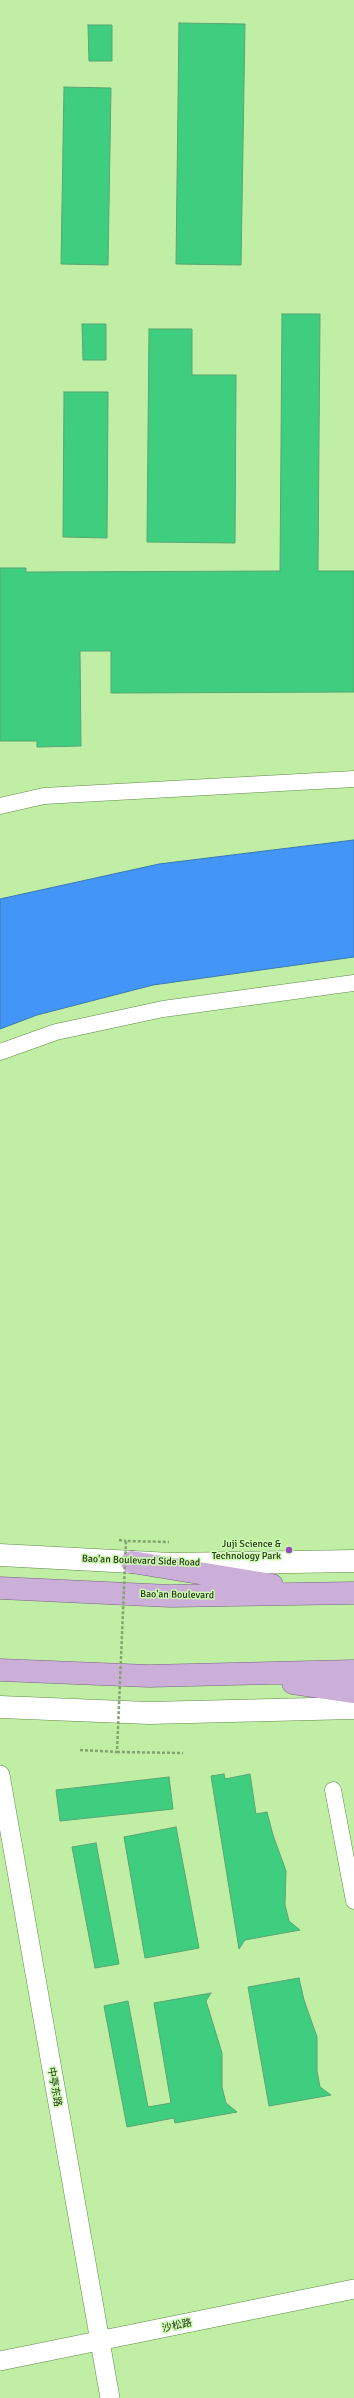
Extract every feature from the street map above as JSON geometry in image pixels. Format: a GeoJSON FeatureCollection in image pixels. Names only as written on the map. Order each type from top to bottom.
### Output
{"type":"FeatureCollection","features":[{"type":"Feature","properties":{"kind":"main road","name":"Bao'an Boulevard Side Road"},"geometry":{"type":"LineString","coordinates":[[0,1555],[171,1564],[354,1561]]}},
{"type":"Feature","properties":{"kind":"main road"},"geometry":{"type":"LineString","coordinates":[[132,1562],[330,1595]]}},
{"type":"Feature","properties":{"kind":"main road","name":"Bao'an Boulevard"},"geometry":{"type":"LineString","coordinates":[[0,1588],[170,1596],[330,1595],[354,1593]]}},
{"type":"Feature","properties":{"kind":"main road"},"geometry":{"type":"LineString","coordinates":[[0,1670],[149,1676],[354,1670]]}},
{"type":"Feature","properties":{"kind":"main road"},"geometry":{"type":"LineString","coordinates":[[234,1674],[354,1692]]}},
{"type":"Feature","properties":{"kind":"main road"},"geometry":{"type":"LineString","coordinates":[[0,1707],[149,1713],[354,1708]]}},
{"type":"Feature","properties":{"kind":"street"},"geometry":{"type":"LineString","coordinates":[[0,806],[44,796],[354,779]]}},
{"type":"Feature","properties":{"kind":"street"},"geometry":{"type":"LineString","coordinates":[[0,1052],[56,1032],[163,1009],[354,983]]}},
{"type":"Feature","properties":{"kind":"street","name":"中亭东路"},"geometry":{"type":"LineString","coordinates":[[0,1775],[110,2398]]}},
{"type":"Feature","properties":{"kind":"street"},"geometry":{"type":"LineString","coordinates":[[333,1790],[354,1901]]}},
{"type":"Feature","properties":{"kind":"street","name":"沙松路"},"geometry":{"type":"LineString","coordinates":[[0,2361],[354,2289]]}},
{"type":"Feature","properties":{"kind":"path"},"geometry":{"type":"LineString","coordinates":[[117,1752],[126,1540],[169,1542]]}},
{"type":"Feature","properties":{"kind":"path"},"geometry":{"type":"LineString","coordinates":[[80,1750],[183,1754]]}},
{"type":"Feature","properties":{"kind":"water"},"geometry":{"type":"Polygon","coordinates":[[[354,840],[354,957],[153,985],[37,1015],[0,1029],[0,899],[159,864],[354,840]]]}},
{"type":"Feature","properties":{"kind":"building"},"geometry":{"type":"Polygon","coordinates":[[[179,23],[245,24],[241,265],[176,264],[179,23]]]}},
{"type":"Feature","properties":{"kind":"building"},"geometry":{"type":"Polygon","coordinates":[[[88,25],[112,25],[112,61],[89,61],[88,25]]]}},
{"type":"Feature","properties":{"kind":"building"},"geometry":{"type":"Polygon","coordinates":[[[64,87],[111,88],[108,265],[61,264],[64,87]]]}},
{"type":"Feature","properties":{"kind":"building"},"geometry":{"type":"Polygon","coordinates":[[[282,314],[320,314],[318,571],[354,571],[354,692],[111,693],[111,651],[80,651],[81,746],[37,747],[37,741],[0,741],[0,568],[26,568],[26,572],[280,571],[282,314]]]}},
{"type":"Feature","properties":{"kind":"building"},"geometry":{"type":"Polygon","coordinates":[[[82,324],[106,324],[106,360],[83,360],[82,324]]]}},
{"type":"Feature","properties":{"kind":"building"},"geometry":{"type":"Polygon","coordinates":[[[149,329],[192,329],[192,375],[236,375],[235,543],[147,542],[149,329]]]}},
{"type":"Feature","properties":{"kind":"building"},"geometry":{"type":"Polygon","coordinates":[[[64,392],[108,392],[107,538],[63,537],[64,392]]]}},
{"type":"Feature","properties":{"kind":"building"},"geometry":{"type":"Polygon","coordinates":[[[224,1774],[225,1779],[250,1774],[256,1814],[267,1812],[273,1835],[286,1871],[285,1905],[289,1921],[300,1930],[245,1940],[239,1949],[211,1776],[224,1774]]]}},
{"type":"Feature","properties":{"kind":"building"},"geometry":{"type":"Polygon","coordinates":[[[169,1777],[173,1809],[60,1821],[56,1790],[169,1777]]]}},
{"type":"Feature","properties":{"kind":"building"},"geometry":{"type":"Polygon","coordinates":[[[176,1827],[199,1948],[145,1958],[124,1837],[176,1827]]]}},
{"type":"Feature","properties":{"kind":"building"},"geometry":{"type":"Polygon","coordinates":[[[96,1843],[119,1964],[95,1968],[72,1847],[96,1843]]]}},
{"type":"Feature","properties":{"kind":"building"},"geometry":{"type":"Polygon","coordinates":[[[299,1978],[304,2000],[317,2037],[317,2071],[320,2087],[331,2095],[269,2106],[248,1987],[299,1978]]]}},
{"type":"Feature","properties":{"kind":"building"},"geometry":{"type":"Polygon","coordinates":[[[211,1993],[206,2001],[222,2053],[222,2087],[226,2103],[237,2112],[175,2123],[174,2118],[127,2127],[104,2006],[128,2001],[148,2107],[171,2103],[154,2003],[211,1993]]]}},
{"type":"Feature","properties":{"kind":"place","name":"Juji Science & Technology Park"},"geometry":{"type":"Point","coordinates":[289,1550]}}]}
